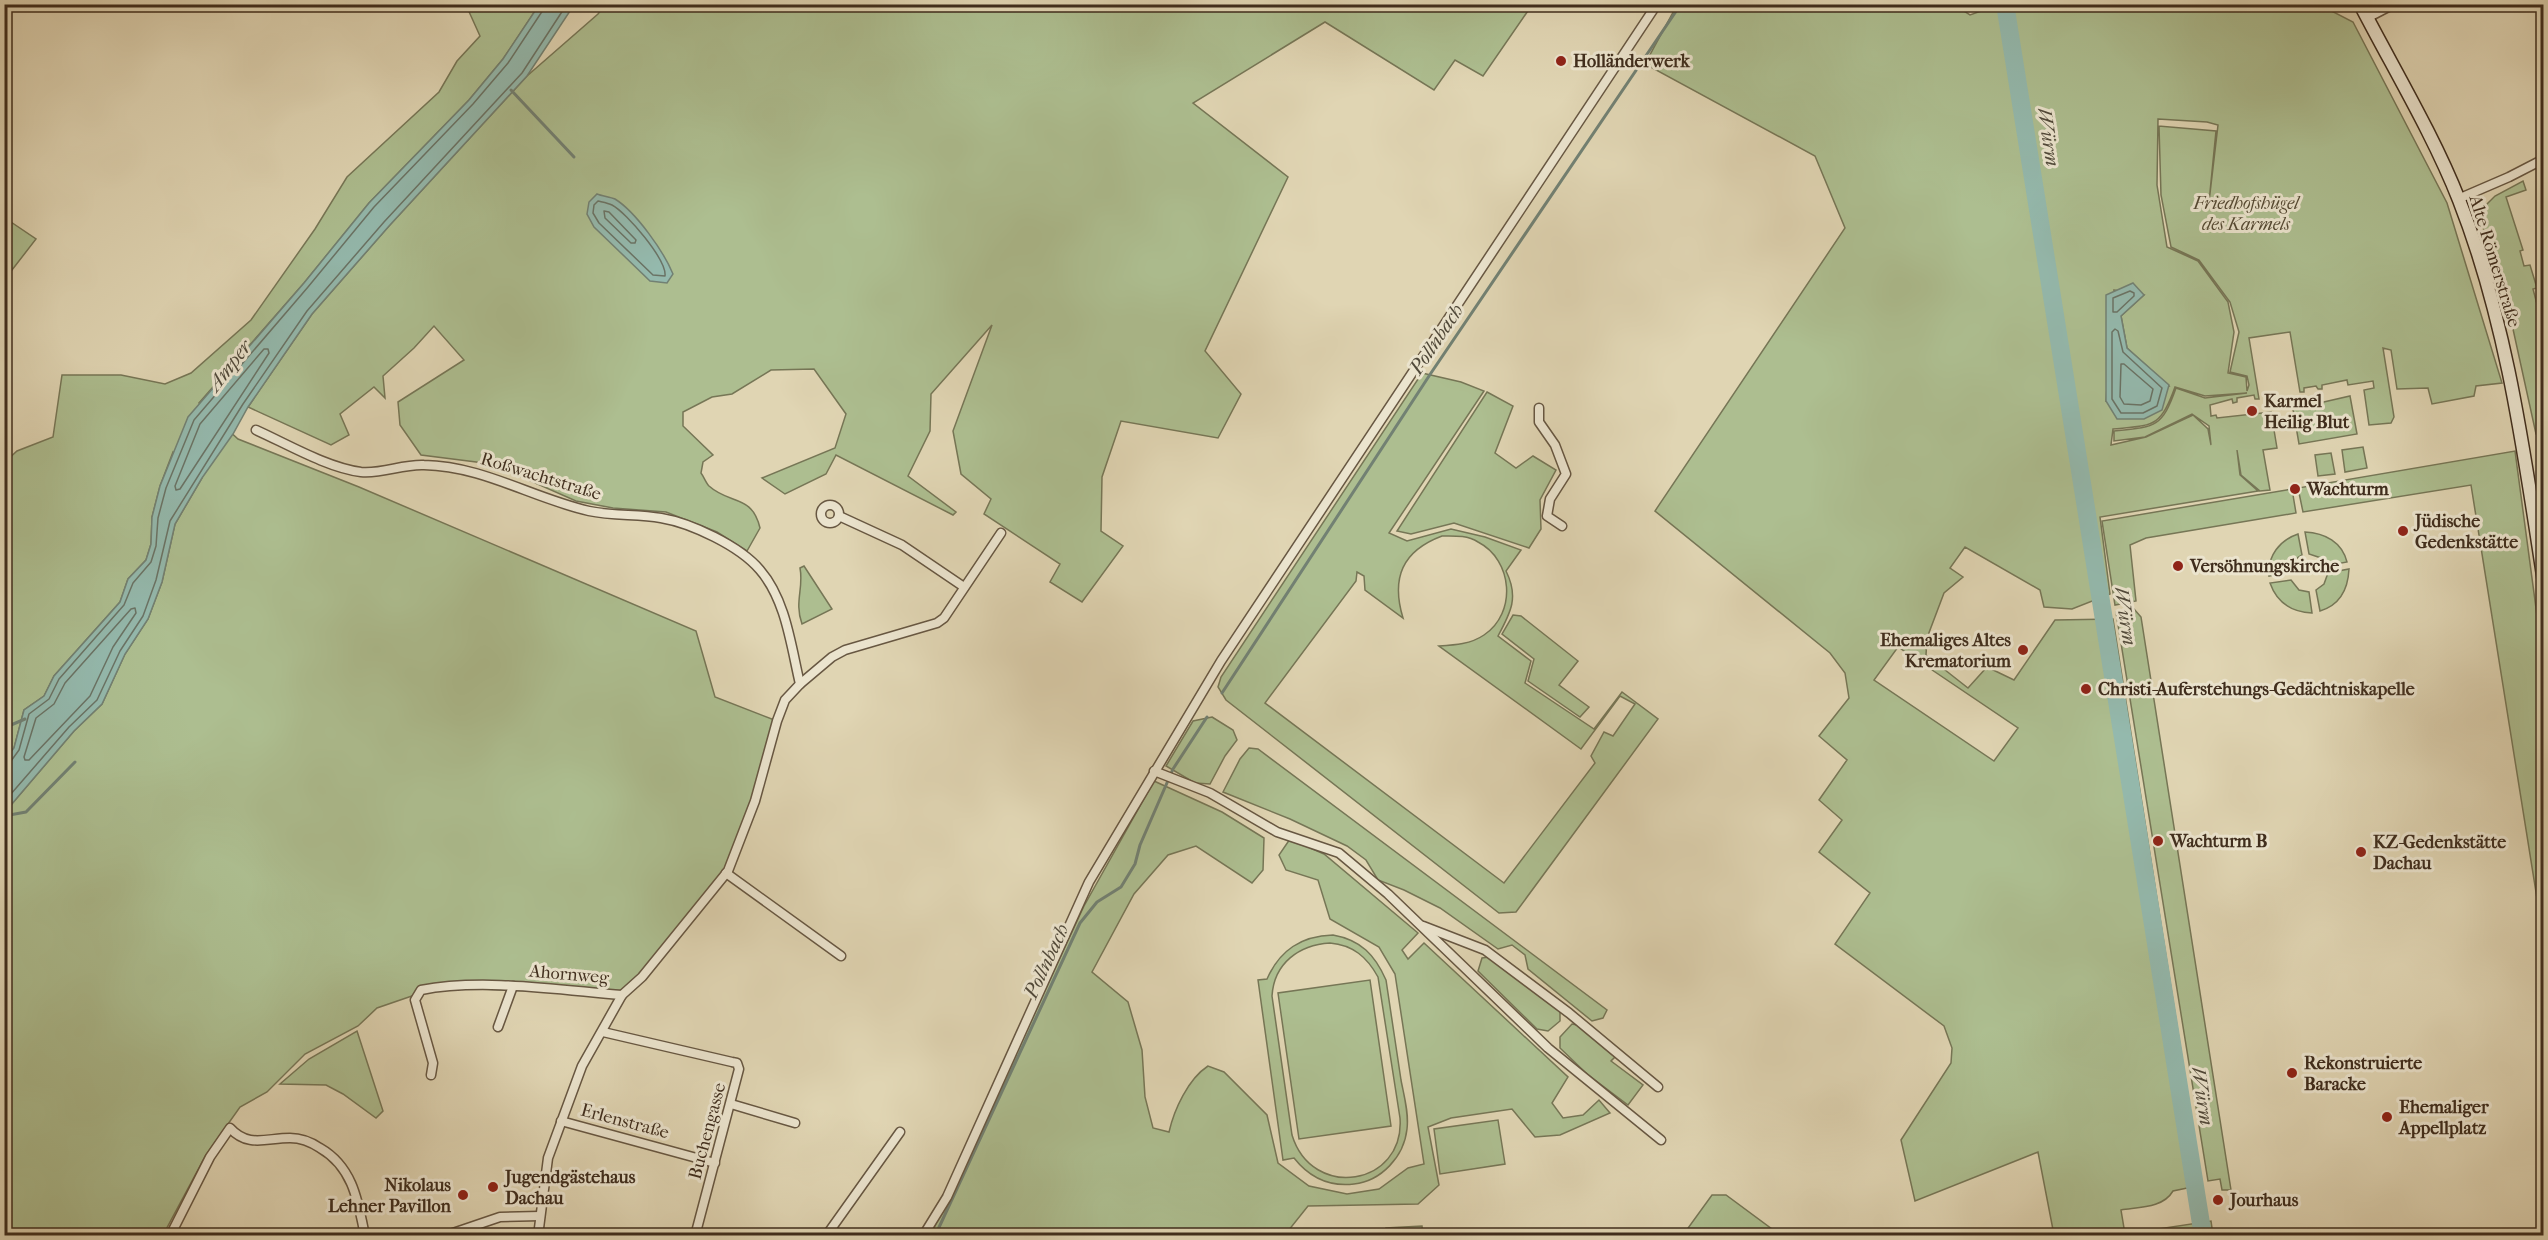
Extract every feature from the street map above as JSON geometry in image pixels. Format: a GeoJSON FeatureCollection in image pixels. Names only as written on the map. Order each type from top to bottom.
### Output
{"type":"FeatureCollection","features":[{"type":"Feature","properties":{"kind":"main road","name":"Alte Römerstraße"},"geometry":{"type":"LineString","coordinates":[[2360,4],[2458,198],[2490,293],[2523,445],[2544,582]]}},
{"type":"Feature","properties":{"kind":"street"},"geometry":{"type":"LineString","coordinates":[[923,1236],[946,1197],[1089,882],[1154,771],[1227,653],[1657,4]]}},
{"type":"Feature","properties":{"kind":"street"},"geometry":{"type":"LineString","coordinates":[[2367,18],[2394,4]]}},
{"type":"Feature","properties":{"kind":"street"},"geometry":{"type":"LineString","coordinates":[[2458,198],[2510,177],[2544,159]]}},
{"type":"Feature","properties":{"kind":"street"},"geometry":{"type":"LineString","coordinates":[[1539,408],[1539,422],[1555,445],[1566,474],[1550,499],[1547,516],[1562,526]]}},
{"type":"Feature","properties":{"kind":"street","name":"Roßwachtstraße"},"geometry":{"type":"LineString","coordinates":[[256,430],[338,466],[360,472],[384,472],[405,466],[423,465],[455,468],[485,474],[589,511],[664,518],[717,537],[750,560],[768,580],[783,613],[800,684]]}},
{"type":"Feature","properties":{"kind":"street"},"geometry":{"type":"LineString","coordinates":[[822,509],[822,515],[827,522],[833,522],[839,516],[902,545],[964,587]]}},
{"type":"Feature","properties":{"kind":"street"},"geometry":{"type":"LineString","coordinates":[[538,1236],[548,1158],[582,1066],[622,995],[642,976],[726,873],[755,801],[785,700],[832,657],[845,650],[937,623],[944,618],[1001,533]]}},
{"type":"Feature","properties":{"kind":"street"},"geometry":{"type":"LineString","coordinates":[[1154,771],[1210,794],[1276,832],[1339,853],[1388,894],[1548,1048],[1661,1140]]}},
{"type":"Feature","properties":{"kind":"street"},"geometry":{"type":"LineString","coordinates":[[726,873],[841,956]]}},
{"type":"Feature","properties":{"kind":"street"},"geometry":{"type":"LineString","coordinates":[[1419,924],[1485,950],[1569,1013],[1658,1087]]}},
{"type":"Feature","properties":{"kind":"street","name":"Ahornweg"},"geometry":{"type":"LineString","coordinates":[[431,1075],[433,1063],[415,1000],[421,990],[438,987],[513,986],[622,995]]}},
{"type":"Feature","properties":{"kind":"street","name":"Ahornweg"},"geometry":{"type":"LineString","coordinates":[[498,1027],[513,986]]}},
{"type":"Feature","properties":{"kind":"street","name":"Buchengasse"},"geometry":{"type":"LineString","coordinates":[[603,1032],[737,1063],[738,1078],[695,1236]]}},
{"type":"Feature","properties":{"kind":"street"},"geometry":{"type":"LineString","coordinates":[[731,1104],[795,1123]]}},
{"type":"Feature","properties":{"kind":"street","name":"Erlenstraße"},"geometry":{"type":"LineString","coordinates":[[561,1121],[716,1164]]}},
{"type":"Feature","properties":{"kind":"street"},"geometry":{"type":"LineString","coordinates":[[170,1236],[210,1157],[230,1128],[250,1142],[302,1139],[329,1153],[345,1169],[354,1187],[365,1236]]}},
{"type":"Feature","properties":{"kind":"street"},"geometry":{"type":"LineString","coordinates":[[826,1236],[900,1132]]}},
{"type":"Feature","properties":{"kind":"street"},"geometry":{"type":"LineString","coordinates":[[435,1236],[450,1234],[500,1216],[540,1216]]}},
{"type":"Feature","properties":{"kind":"green space","name":"Friedhofshügel des Karmels"},"geometry":{"type":"Polygon","coordinates":[[[1953,4],[1970,15],[1984,10],[1983,4],[2320,5],[2353,22],[2447,203],[2502,383],[2476,386],[2474,396],[2432,404],[2428,388],[2397,389],[2391,350],[2383,348],[2394,417],[2391,423],[2369,425],[2364,390],[2374,388],[2373,381],[2348,385],[2347,380],[2322,385],[2322,389],[2316,386],[2304,388],[2304,392],[2300,392],[2290,332],[2249,338],[2259,399],[2255,399],[2254,395],[2237,398],[2237,402],[2233,403],[2232,399],[2210,405],[2211,416],[2216,415],[2217,418],[2271,412],[2277,448],[2263,450],[2270,490],[2260,491],[2241,475],[2237,450],[2240,475],[2258,491],[2100,517],[2110,594],[2072,609],[2044,607],[2040,590],[1965,547],[1950,568],[1963,577],[1944,593],[1927,638],[1926,655],[1968,688],[1987,667],[2014,680],[2055,620],[2113,619],[2202,1185],[2173,1191],[2169,1197],[2157,1204],[2121,1210],[2125,1234],[2211,1221],[2213,1235],[2054,1235],[2038,1152],[1915,1201],[1901,1140],[1951,1063],[1952,1048],[1944,1026],[1835,944],[1870,893],[1819,852],[1842,820],[1819,800],[1847,760],[1819,736],[1849,698],[1845,673],[1830,653],[1655,511],[1845,228],[1815,156],[1645,64],[1677,5],[1953,4]],[[2158,119],[2157,185],[2167,247],[2198,261],[2228,302],[2234,332],[2228,373],[2246,377],[2247,391],[2249,385],[2247,376],[2230,372],[2239,332],[2230,302],[2199,260],[2171,247],[2161,195],[2159,126],[2216,131],[2209,202],[2218,125],[2207,122],[2158,119]],[[2114,290],[2106,401],[2169,386],[2127,348],[2121,316],[2144,295],[2114,290]],[[2175,387],[2160,417],[2154,422],[2138,427],[2113,429],[2111,445],[2146,437],[2193,415],[2208,429],[2211,445],[2209,426],[2192,414],[2145,437],[2114,441],[2114,431],[2139,428],[2155,423],[2166,411],[2176,388],[2205,398],[2247,393],[2205,396],[2175,387]],[[1898,647],[1874,680],[1994,761],[2018,728],[1898,647]]]}},
{"type":"Feature","properties":{"kind":"green space"},"geometry":{"type":"Polygon","coordinates":[[[466,5],[539,5],[503,59],[469,100],[369,203],[304,283],[199,403],[238,439],[359,487],[696,631],[715,697],[777,721],[728,871],[622,995],[438,987],[377,1008],[358,1026],[305,1054],[267,1092],[240,1107],[206,1155],[163,1235],[12,1235],[4,1229],[5,812],[74,731],[102,704],[125,654],[148,619],[162,582],[175,524],[202,478],[173,452],[160,486],[152,517],[151,544],[146,560],[128,579],[120,602],[54,676],[44,696],[24,710],[14,748],[5,759],[5,462],[17,451],[53,437],[62,375],[121,375],[165,384],[191,373],[251,320],[315,229],[347,177],[439,92],[457,61],[480,36],[466,5]]]}},
{"type":"Feature","properties":{"kind":"green space"},"geometry":{"type":"Polygon","coordinates":[[[605,5],[1532,5],[1483,76],[1455,60],[1434,90],[1325,22],[1193,103],[1288,177],[1205,351],[1241,394],[1218,438],[1121,421],[1102,477],[1101,531],[1123,546],[1082,602],[1050,582],[1060,564],[984,514],[991,499],[961,474],[953,431],[992,325],[931,394],[930,431],[908,476],[956,512],[953,515],[836,455],[826,474],[785,494],[762,478],[835,448],[846,414],[814,369],[771,370],[732,394],[712,397],[683,412],[683,426],[713,455],[703,462],[701,473],[708,485],[717,492],[746,505],[756,517],[760,528],[747,551],[717,532],[666,512],[613,508],[576,501],[492,464],[421,455],[400,425],[398,402],[464,360],[434,326],[383,376],[385,398],[374,387],[340,414],[349,435],[331,445],[248,407],[312,314],[389,226],[527,76],[598,14],[605,5]]]}},
{"type":"Feature","properties":{"kind":"green space"},"geometry":{"type":"Polygon","coordinates":[[[2523,181],[2526,190],[2506,197],[2523,250],[2520,251],[2524,266],[2530,265],[2537,288],[2533,289],[2543,327],[2543,433],[2536,434],[2504,288],[2478,213],[2495,196],[2523,181]]]}},
{"type":"Feature","properties":{"kind":"green space"},"geometry":{"type":"Polygon","coordinates":[[[5,218],[36,239],[5,279],[5,218]]]}},
{"type":"Feature","properties":{"kind":"green space"},"geometry":{"type":"Polygon","coordinates":[[[1422,373],[1461,382],[1484,391],[1389,533],[1407,541],[1451,529],[1485,537],[1521,550],[1506,571],[1513,597],[1510,612],[1498,636],[1531,661],[1525,683],[1594,729],[1622,692],[1658,719],[1516,912],[1499,913],[1226,700],[1218,687],[1221,677],[1422,373]],[[1442,536],[1417,550],[1403,568],[1398,590],[1403,618],[1365,590],[1364,576],[1357,572],[1356,581],[1265,703],[1504,883],[1595,763],[1591,756],[1604,732],[1613,736],[1635,704],[1620,696],[1581,749],[1439,646],[1468,642],[1484,635],[1495,625],[1506,601],[1504,574],[1490,550],[1469,538],[1442,536]]]}},
{"type":"Feature","properties":{"kind":"green space"},"geometry":{"type":"Polygon","coordinates":[[[1487,392],[1513,406],[1495,453],[1516,468],[1533,456],[1556,470],[1540,500],[1541,529],[1529,548],[1454,523],[1411,534],[1397,531],[1487,392]]]}},
{"type":"Feature","properties":{"kind":"green space"},"geometry":{"type":"Polygon","coordinates":[[[2350,396],[2357,434],[2299,444],[2293,409],[2350,396]]]}},
{"type":"Feature","properties":{"kind":"green space"},"geometry":{"type":"Polygon","coordinates":[[[2363,447],[2367,468],[2345,472],[2342,450],[2363,447]]]}},
{"type":"Feature","properties":{"kind":"green space"},"geometry":{"type":"Polygon","coordinates":[[[2515,451],[2544,668],[2543,936],[2471,485],[2303,512],[2298,488],[2515,451]]]}},
{"type":"Feature","properties":{"kind":"green space"},"geometry":{"type":"Polygon","coordinates":[[[2331,453],[2335,474],[2318,476],[2315,455],[2331,453]]]}},
{"type":"Feature","properties":{"kind":"green space"},"geometry":{"type":"Polygon","coordinates":[[[2292,489],[2296,513],[2146,538],[2130,545],[2136,601],[2115,605],[2102,521],[2292,489]]]}},
{"type":"Feature","properties":{"kind":"green space"},"geometry":{"type":"Polygon","coordinates":[[[2305,532],[2319,534],[2332,540],[2341,549],[2347,562],[2326,566],[2321,558],[2309,554],[2305,532]]]}},
{"type":"Feature","properties":{"kind":"green space"},"geometry":{"type":"Polygon","coordinates":[[[2298,534],[2302,555],[2294,560],[2289,572],[2269,576],[2270,562],[2276,550],[2286,540],[2298,534]]]}},
{"type":"Feature","properties":{"kind":"green space"},"geometry":{"type":"Polygon","coordinates":[[[804,566],[832,609],[802,624],[799,609],[800,568],[804,566]]]}},
{"type":"Feature","properties":{"kind":"green space"},"geometry":{"type":"Polygon","coordinates":[[[2349,569],[2347,584],[2342,596],[2333,605],[2320,611],[2316,590],[2324,584],[2328,573],[2349,569]]]}},
{"type":"Feature","properties":{"kind":"green space"},"geometry":{"type":"Polygon","coordinates":[[[2291,580],[2299,590],[2309,592],[2312,613],[2298,611],[2286,605],[2277,596],[2270,583],[2291,580]]]}},
{"type":"Feature","properties":{"kind":"green space"},"geometry":{"type":"Polygon","coordinates":[[[2134,609],[2141,617],[2231,1190],[2222,1190],[2220,1179],[2208,1181],[2116,612],[2134,609]]]}},
{"type":"Feature","properties":{"kind":"green space"},"geometry":{"type":"Polygon","coordinates":[[[1513,615],[1521,616],[1578,661],[1559,685],[1589,707],[1580,717],[1528,681],[1534,659],[1502,634],[1513,615]]]}},
{"type":"Feature","properties":{"kind":"green space"},"geometry":{"type":"Polygon","coordinates":[[[1212,717],[1233,730],[1237,740],[1225,756],[1210,784],[1195,783],[1166,766],[1193,721],[1212,717]]]}},
{"type":"Feature","properties":{"kind":"green space"},"geometry":{"type":"Polygon","coordinates":[[[1249,748],[1258,749],[1607,1010],[1603,1018],[1592,1021],[1528,969],[1525,955],[1512,945],[1498,949],[1440,908],[1378,880],[1366,860],[1347,846],[1290,819],[1223,792],[1240,759],[1249,748]]]}},
{"type":"Feature","properties":{"kind":"green space"},"geometry":{"type":"Polygon","coordinates":[[[1154,781],[1222,812],[1264,838],[1263,870],[1252,883],[1196,846],[1168,855],[1134,894],[1092,972],[1128,1002],[1142,1050],[1145,1097],[1153,1128],[1169,1132],[1174,1114],[1188,1087],[1208,1066],[1224,1072],[1267,1115],[1278,1163],[1309,1186],[1347,1194],[1379,1189],[1408,1168],[1424,1164],[1395,974],[1379,947],[1330,919],[1318,880],[1286,870],[1279,855],[1290,839],[1324,854],[1418,933],[1402,950],[1408,959],[1424,943],[1568,1077],[1552,1103],[1563,1118],[1583,1115],[1599,1100],[1610,1113],[1560,1135],[1535,1137],[1512,1109],[1451,1118],[1428,1127],[1439,1185],[1418,1204],[1308,1206],[1288,1231],[1294,1235],[930,1236],[1084,906],[1154,781]]]}},
{"type":"Feature","properties":{"kind":"green space"},"geometry":{"type":"Polygon","coordinates":[[[1322,936],[1343,937],[1359,945],[1372,956],[1382,971],[1386,980],[1407,1111],[1405,1139],[1390,1166],[1364,1182],[1345,1185],[1320,1179],[1294,1158],[1283,1160],[1258,980],[1267,979],[1278,960],[1293,946],[1322,936]],[[1319,944],[1308,947],[1290,958],[1278,974],[1272,996],[1292,1135],[1303,1156],[1318,1170],[1336,1177],[1355,1177],[1373,1171],[1388,1159],[1398,1141],[1400,1118],[1378,977],[1358,953],[1338,944],[1319,944]]]}},
{"type":"Feature","properties":{"kind":"green space"},"geometry":{"type":"Polygon","coordinates":[[[1489,957],[1560,1011],[1560,1021],[1548,1031],[1537,1029],[1478,971],[1482,958],[1489,957]]]}},
{"type":"Feature","properties":{"kind":"green space"},"geometry":{"type":"Polygon","coordinates":[[[1370,980],[1391,1126],[1299,1139],[1278,993],[1370,980]]]}},
{"type":"Feature","properties":{"kind":"green space"},"geometry":{"type":"Polygon","coordinates":[[[1572,1024],[1577,1025],[1615,1057],[1611,1061],[1643,1085],[1628,1105],[1587,1074],[1560,1048],[1560,1037],[1572,1024]]]}},
{"type":"Feature","properties":{"kind":"green space"},"geometry":{"type":"Polygon","coordinates":[[[357,1031],[383,1111],[376,1118],[343,1094],[326,1085],[280,1084],[309,1059],[357,1031]]]}},
{"type":"Feature","properties":{"kind":"green space"},"geometry":{"type":"Polygon","coordinates":[[[1498,1120],[1505,1164],[1440,1174],[1434,1129],[1498,1120]]]}},
{"type":"Feature","properties":{"kind":"green space"},"geometry":{"type":"Polygon","coordinates":[[[1712,1195],[1726,1195],[1780,1235],[1683,1235],[1712,1195]]]}},
{"type":"Feature","properties":{"kind":"green space"},"geometry":{"type":"Polygon","coordinates":[[[1422,1226],[1423,1235],[1386,1235],[1386,1228],[1422,1226]]]}},
{"type":"Feature","properties":{"kind":"water"},"geometry":{"type":"Polygon","coordinates":[[[539,5],[574,5],[527,76],[389,226],[312,314],[248,407],[175,524],[162,582],[148,619],[125,654],[102,704],[74,731],[5,812],[5,759],[14,748],[24,710],[44,696],[54,676],[120,602],[128,579],[146,560],[151,544],[152,517],[160,486],[188,417],[304,283],[369,203],[469,100],[503,59],[539,5]]]}},
{"type":"Feature","properties":{"kind":"water"},"geometry":{"type":"Polygon","coordinates":[[[597,194],[615,199],[623,205],[648,233],[673,274],[667,283],[650,281],[594,227],[587,214],[589,202],[597,194]]]}},
{"type":"Feature","properties":{"kind":"water"},"geometry":{"type":"Polygon","coordinates":[[[2133,283],[2144,295],[2121,316],[2127,348],[2169,385],[2162,410],[2144,419],[2117,419],[2106,401],[2106,295],[2133,283]]]}},
{"type":"Feature","properties":{"kind":"waterway","name":"Pollnbach"},"geometry":{"type":"LineString","coordinates":[[1222,693],[1431,373],[1681,4]]}},
{"type":"Feature","properties":{"kind":"waterway","name":"Würm"},"geometry":{"type":"LineString","coordinates":[[2005,4],[2203,1236]]}},
{"type":"Feature","properties":{"kind":"waterway"},"geometry":{"type":"LineString","coordinates":[[511,90],[574,157]]}},
{"type":"Feature","properties":{"kind":"waterway","name":"Pollnbach"},"geometry":{"type":"LineString","coordinates":[[935,1236],[1080,923],[1097,902],[1121,887],[1135,864],[1140,845],[1173,769],[1207,717]]}},
{"type":"Feature","properties":{"kind":"waterway"},"geometry":{"type":"LineString","coordinates":[[4,728],[25,719]]}},
{"type":"Feature","properties":{"kind":"waterway"},"geometry":{"type":"LineString","coordinates":[[4,816],[26,812],[75,762]]}},
{"type":"Feature","properties":{"kind":"place","name":"Holländerwerk"},"geometry":{"type":"Point","coordinates":[1561,61]}},
{"type":"Feature","properties":{"kind":"place","name":"Karmel Heilig Blut"},"geometry":{"type":"Point","coordinates":[2252,411]}},
{"type":"Feature","properties":{"kind":"place","name":"Wachturm"},"geometry":{"type":"Point","coordinates":[2295,489]}},
{"type":"Feature","properties":{"kind":"place","name":"Jüdische Gedenkstätte"},"geometry":{"type":"Point","coordinates":[2403,531]}},
{"type":"Feature","properties":{"kind":"place","name":"Versöhnungskirche"},"geometry":{"type":"Point","coordinates":[2178,566]}},
{"type":"Feature","properties":{"kind":"place","name":"Ehemaliges Altes Krematorium"},"geometry":{"type":"Point","coordinates":[2023,650]}},
{"type":"Feature","properties":{"kind":"place","name":"Christi-Auferstehungs-Gedächtniskapelle"},"geometry":{"type":"Point","coordinates":[2086,689]}},
{"type":"Feature","properties":{"kind":"place","name":"Wachturm B"},"geometry":{"type":"Point","coordinates":[2158,841]}},
{"type":"Feature","properties":{"kind":"place","name":"KZ-Gedenkstätte Dachau"},"geometry":{"type":"Point","coordinates":[2361,852]}},
{"type":"Feature","properties":{"kind":"place","name":"Rekonstruierte Baracke"},"geometry":{"type":"Point","coordinates":[2292,1073]}},
{"type":"Feature","properties":{"kind":"place","name":"Ehemaliger Appellplatz"},"geometry":{"type":"Point","coordinates":[2387,1117]}},
{"type":"Feature","properties":{"kind":"place","name":"Jugendgästehaus Dachau"},"geometry":{"type":"Point","coordinates":[493,1187]}},
{"type":"Feature","properties":{"kind":"place","name":"Nikolaus Lehner Pavillon"},"geometry":{"type":"Point","coordinates":[463,1195]}},
{"type":"Feature","properties":{"kind":"place","name":"Jourhaus"},"geometry":{"type":"Point","coordinates":[2218,1200]}},
{"type":"Feature","properties":{"kind":"water label","name":"Amper"},"geometry":{"type":"Point","coordinates":[229,365]}}]}
